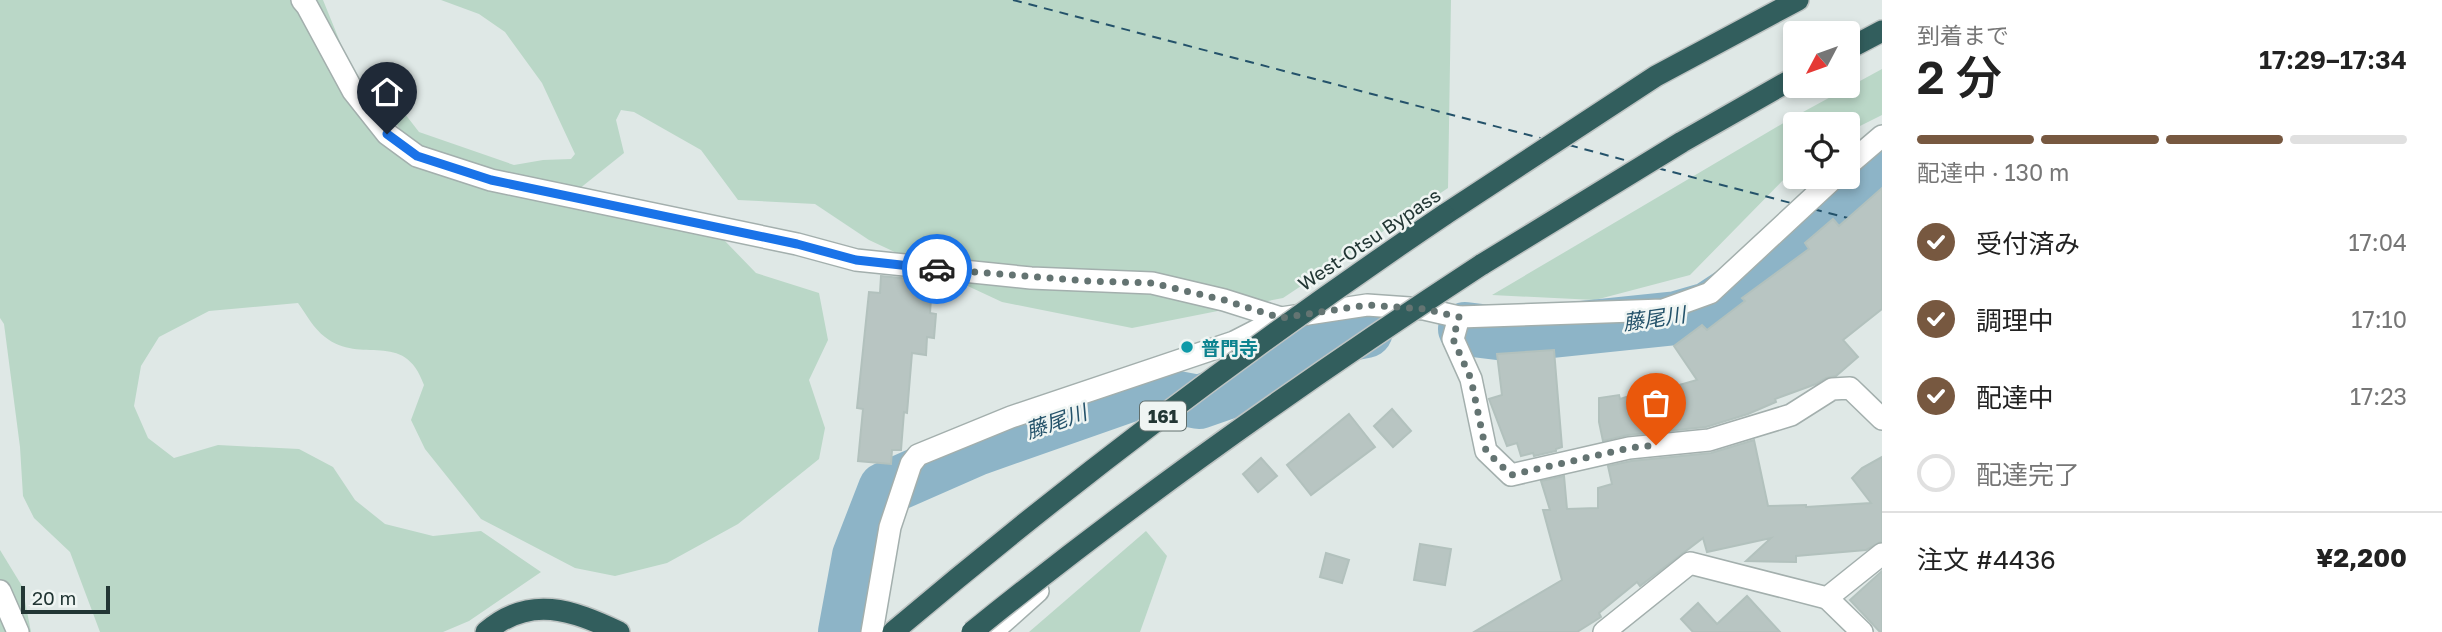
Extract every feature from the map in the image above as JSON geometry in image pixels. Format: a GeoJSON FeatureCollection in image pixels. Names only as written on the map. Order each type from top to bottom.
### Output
{"type":"FeatureCollection","features":[{"type":"Feature","properties":{"kind":"highway","name":"West-Otsu Bypass"},"geometry":{"type":"LineString","coordinates":[[893,632],[1014,531],[1226,367],[1333,290],[1656,76],[1798,0]]}},
{"type":"Feature","properties":{"kind":"highway"},"geometry":{"type":"LineString","coordinates":[[1860,43],[1882,31]]}},
{"type":"Feature","properties":{"kind":"highway"},"geometry":{"type":"LineString","coordinates":[[972,632],[1046,572],[1262,412],[1481,265],[1682,142],[1783,84]]}},
{"type":"Feature","properties":{"kind":"highway"},"geometry":{"type":"LineString","coordinates":[[486,632],[498,621],[524,609],[565,611],[619,632]]}},
{"type":"Feature","properties":{"kind":"street"},"geometry":{"type":"LineString","coordinates":[[302,0],[353,91],[387,134],[417,156],[491,180],[797,244],[856,260],[1031,278],[1152,283],[1224,300],[1281,318]]}},
{"type":"Feature","properties":{"kind":"street"},"geometry":{"type":"LineString","coordinates":[[1860,155],[1881,137]]}},
{"type":"Feature","properties":{"kind":"street"},"geometry":{"type":"LineString","coordinates":[[872,632],[890,527],[911,464],[918,455],[971,432],[1234,342],[1281,318],[1367,305],[1414,308],[1459,317],[1662,310],[1710,293],[1822,189]]}},
{"type":"Feature","properties":{"kind":"street"},"geometry":{"type":"LineString","coordinates":[[992,632],[1099,537],[1367,351],[1414,308]]}},
{"type":"Feature","properties":{"kind":"street"},"geometry":{"type":"LineString","coordinates":[[1459,317],[1453,339],[1471,379],[1486,451],[1511,475],[1629,448],[1709,440],[1791,415],[1832,389],[1850,388],[1882,419]]}},
{"type":"Feature","properties":{"kind":"street"},"geometry":{"type":"LineString","coordinates":[[1827,598],[1882,554]]}},
{"type":"Feature","properties":{"kind":"street"},"geometry":{"type":"LineString","coordinates":[[1614,629],[1690,563],[1827,598],[1862,632]]}},
{"type":"Feature","properties":{"kind":"street"},"geometry":{"type":"LineString","coordinates":[[0,591],[18,632]]}},
{"type":"Feature","properties":{"kind":"green space"},"geometry":{"type":"Polygon","coordinates":[[[0,0],[323,0],[377,133],[454,178],[724,240],[756,273],[819,293],[828,340],[809,380],[825,428],[819,459],[738,524],[667,563],[615,576],[575,568],[481,519],[425,449],[411,420],[424,385],[415,368],[405,358],[393,352],[353,349],[339,345],[317,330],[298,303],[209,311],[159,337],[141,366],[134,406],[148,438],[174,458],[218,445],[299,449],[333,467],[355,500],[385,524],[433,536],[481,531],[541,572],[469,621],[443,632],[100,632],[70,552],[34,518],[23,496],[20,447],[4,324],[0,318],[0,0]]]}},
{"type":"Feature","properties":{"kind":"green space"},"geometry":{"type":"Polygon","coordinates":[[[441,0],[1451,0],[1448,188],[1283,298],[1132,328],[1002,302],[869,240],[815,204],[738,200],[701,150],[634,112],[621,110],[616,120],[624,153],[574,193],[458,162],[410,143],[395,122],[395,101],[419,132],[514,165],[571,159],[575,154],[542,83],[505,32],[479,14],[441,0]]]}},
{"type":"Feature","properties":{"kind":"green space"},"geometry":{"type":"Polygon","coordinates":[[[1882,69],[1882,115],[1860,126],[1860,112],[1803,112],[1829,98],[1860,98],[1860,81],[1882,69]]]}},
{"type":"Feature","properties":{"kind":"green space"},"geometry":{"type":"Polygon","coordinates":[[[1783,123],[1783,180],[1690,275],[1595,300],[1492,295],[1783,123]]]}},
{"type":"Feature","properties":{"kind":"green space"},"geometry":{"type":"Polygon","coordinates":[[[1146,531],[1167,556],[1140,632],[1029,632],[1146,531]]]}},
{"type":"Feature","properties":{"kind":"green space"},"geometry":{"type":"Polygon","coordinates":[[[0,550],[22,586],[31,632],[0,632],[0,550]]]}},
{"type":"Feature","properties":{"kind":"building"},"geometry":{"type":"Polygon","coordinates":[[[1882,188],[1882,309],[1843,340],[1858,357],[1836,376],[1775,399],[1776,402],[1748,414],[1706,427],[1628,435],[1603,441],[1599,422],[1599,398],[1619,395],[1620,399],[1636,394],[1637,397],[1697,380],[1674,346],[1702,325],[1707,330],[1745,301],[1742,298],[1809,249],[1805,243],[1833,219],[1839,226],[1882,188]]]}},
{"type":"Feature","properties":{"kind":"building"},"geometry":{"type":"Polygon","coordinates":[[[881,276],[920,280],[918,297],[931,298],[930,313],[936,314],[934,338],[927,337],[926,355],[912,353],[901,450],[892,450],[891,464],[858,461],[863,409],[857,408],[869,292],[880,293],[881,276]]]}},
{"type":"Feature","properties":{"kind":"building"},"geometry":{"type":"Polygon","coordinates":[[[1554,350],[1562,447],[1534,456],[1533,453],[1521,456],[1517,443],[1507,446],[1489,399],[1502,395],[1497,354],[1554,350]]]}},
{"type":"Feature","properties":{"kind":"building"},"geometry":{"type":"Polygon","coordinates":[[[1392,409],[1411,431],[1393,447],[1374,426],[1392,409]]]}},
{"type":"Feature","properties":{"kind":"building"},"geometry":{"type":"Polygon","coordinates":[[[1349,414],[1375,447],[1311,495],[1287,465],[1349,414]]]}},
{"type":"Feature","properties":{"kind":"building"},"geometry":{"type":"Polygon","coordinates":[[[1754,440],[1768,506],[1806,507],[1871,503],[1852,478],[1862,468],[1882,457],[1882,541],[1866,550],[1796,556],[1796,562],[1746,561],[1771,538],[1707,552],[1703,538],[1640,586],[1637,582],[1599,613],[1601,617],[1577,632],[1474,632],[1562,580],[1543,510],[1550,510],[1541,481],[1564,476],[1567,509],[1598,508],[1598,488],[1612,484],[1608,466],[1711,453],[1754,440]]]}},
{"type":"Feature","properties":{"kind":"building"},"geometry":{"type":"Polygon","coordinates":[[[1261,458],[1277,476],[1258,492],[1243,474],[1261,458]]]}},
{"type":"Feature","properties":{"kind":"building"},"geometry":{"type":"Polygon","coordinates":[[[1420,544],[1451,549],[1445,585],[1414,580],[1420,544]]]}},
{"type":"Feature","properties":{"kind":"building"},"geometry":{"type":"Polygon","coordinates":[[[1326,553],[1349,560],[1342,583],[1320,577],[1326,553]]]}},
{"type":"Feature","properties":{"kind":"building"},"geometry":{"type":"Polygon","coordinates":[[[1882,571],[1882,632],[1880,632],[1850,600],[1882,571]]]}},
{"type":"Feature","properties":{"kind":"building"},"geometry":{"type":"Polygon","coordinates":[[[1747,596],[1780,632],[1693,632],[1681,619],[1698,603],[1717,624],[1747,596]]]}},
{"type":"Feature","properties":{"kind":"waterway","name":"藤尾川"},"geometry":{"type":"LineString","coordinates":[[1465,329],[1514,335],[1677,318],[1708,309],[1737,290],[1875,167]]}},
{"type":"Feature","properties":{"kind":"waterway","name":"藤尾川"},"geometry":{"type":"LineString","coordinates":[[845,632],[859,556],[885,489],[976,449],[1141,391],[1199,402],[1245,386],[1310,342],[1366,331]]}},
{"type":"Feature","properties":{"kind":"ferry route"},"geometry":{"type":"LineString","coordinates":[[1013,0],[1544,139]]}},
{"type":"Feature","properties":{"kind":"ferry route"},"geometry":{"type":"LineString","coordinates":[[1569,145],[1632,162]]}},
{"type":"Feature","properties":{"kind":"ferry route"},"geometry":{"type":"LineString","coordinates":[[1657,168],[1791,203]]}},
{"type":"Feature","properties":{"kind":"ferry route"},"geometry":{"type":"LineString","coordinates":[[1813,209],[1848,218]]}},
{"type":"Feature","properties":{"kind":"way so far"},"geometry":{"type":"LineString","coordinates":[[937,269],[1031,278],[1152,283],[1224,300],[1281,318],[1367,305],[1424,309],[1459,317],[1453,339],[1471,379],[1486,451],[1511,475],[1629,448],[1656,445]]}},
{"type":"Feature","properties":{"kind":"place","name":"普門寺"},"geometry":{"type":"Point","coordinates":[1187,347]}},
{"type":"Feature","properties":{"kind":"route"},"geometry":{"type":"LineString","coordinates":[[387,134],[417,156],[491,180],[797,244],[856,260],[937,269]]}}]}
